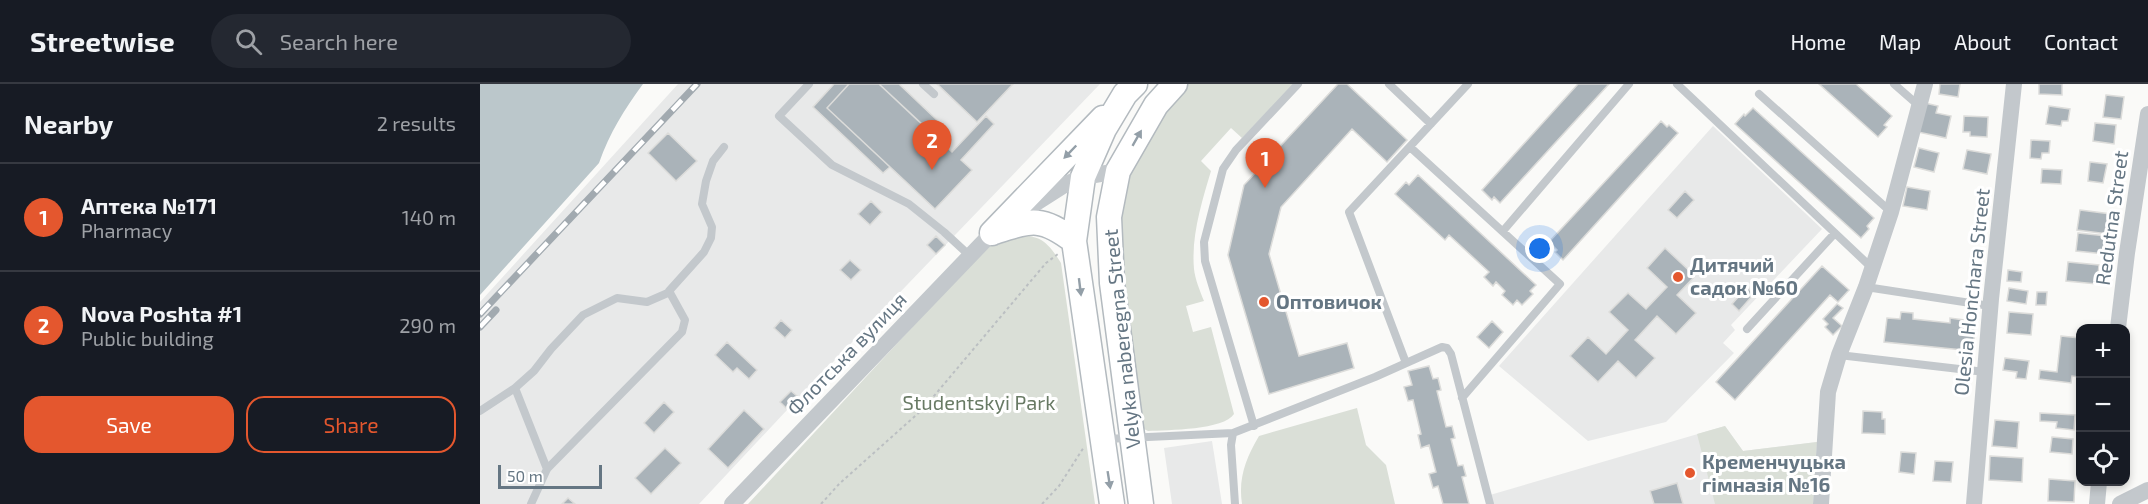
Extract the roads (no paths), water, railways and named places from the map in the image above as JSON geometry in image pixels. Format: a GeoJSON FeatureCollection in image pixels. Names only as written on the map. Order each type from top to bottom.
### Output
{"type":"FeatureCollection","features":[{"type":"Feature","properties":{"kind":"street","name":"Velyka naberegna Street"},"geometry":{"type":"LineString","coordinates":[[1141,504],[1112,282],[1109,217],[1118,171],[1156,105],[1175,84]]}},
{"type":"Feature","properties":{"kind":"street"},"geometry":{"type":"LineString","coordinates":[[1821,504],[1828,392],[1839,355],[1866,287],[1891,212],[1925,84]]}},
{"type":"Feature","properties":{"kind":"street","name":"Olesia Honchara Street"},"geometry":{"type":"LineString","coordinates":[[1974,504],[1990,306],[2014,84]]}},
{"type":"Feature","properties":{"kind":"street","name":"Velyka naberegna Street"},"geometry":{"type":"LineString","coordinates":[[1112,504],[1074,241],[1083,177],[1104,129],[1130,89]]}},
{"type":"Feature","properties":{"kind":"street"},"geometry":{"type":"LineString","coordinates":[[992,233],[1130,89]]}},
{"type":"Feature","properties":{"kind":"street","name":"Redutna Street"},"geometry":{"type":"LineString","coordinates":[[2118,324],[2148,114]]}},
{"type":"Feature","properties":{"kind":"street","name":"Флотська вулиця"},"geometry":{"type":"LineString","coordinates":[[732,504],[992,233],[1066,184],[1083,177],[1118,171]]}},
{"type":"Feature","properties":{"kind":"street"},"geometry":{"type":"LineString","coordinates":[[992,233],[1037,221],[1059,230],[1074,241]]}},
{"type":"Feature","properties":{"kind":"street"},"geometry":{"type":"LineString","coordinates":[[2097,504],[2099,486]]}},
{"type":"Feature","properties":{"kind":"street"},"geometry":{"type":"LineString","coordinates":[[2120,504],[2148,490]]}},
{"type":"Feature","properties":{"kind":"lane"},"geometry":{"type":"LineString","coordinates":[[809,84],[779,116],[832,165],[909,204],[970,256]]}},
{"type":"Feature","properties":{"kind":"lane"},"geometry":{"type":"LineString","coordinates":[[923,84],[934,94]]}},
{"type":"Feature","properties":{"kind":"lane"},"geometry":{"type":"LineString","coordinates":[[1254,426],[1205,261],[1204,242],[1223,170],[1236,150],[1298,84]]}},
{"type":"Feature","properties":{"kind":"lane"},"geometry":{"type":"LineString","coordinates":[[1389,84],[1431,124]]}},
{"type":"Feature","properties":{"kind":"lane"},"geometry":{"type":"LineString","coordinates":[[1406,363],[1349,212],[1468,84]]}},
{"type":"Feature","properties":{"kind":"lane"},"geometry":{"type":"LineString","coordinates":[[1503,231],[1629,84]]}},
{"type":"Feature","properties":{"kind":"lane"},"geometry":{"type":"LineString","coordinates":[[1677,84],[1872,268]]}},
{"type":"Feature","properties":{"kind":"lane"},"geometry":{"type":"LineString","coordinates":[[1894,84],[1918,105]]}},
{"type":"Feature","properties":{"kind":"lane"},"geometry":{"type":"LineString","coordinates":[[1759,94],[1891,212]]}},
{"type":"Feature","properties":{"kind":"lane"},"geometry":{"type":"LineString","coordinates":[[480,411],[515,388],[534,371],[583,315],[617,298],[647,302],[670,292],[704,252],[711,238],[712,227],[702,204],[706,181],[713,161],[724,147]]}},
{"type":"Feature","properties":{"kind":"lane"},"geometry":{"type":"LineString","coordinates":[[1410,147],[1560,284],[1462,398]]}},
{"type":"Feature","properties":{"kind":"lane"},"geometry":{"type":"LineString","coordinates":[[1747,329],[1836,233]]}},
{"type":"Feature","properties":{"kind":"lane"},"geometry":{"type":"LineString","coordinates":[[1866,287],[1990,306]]}},
{"type":"Feature","properties":{"kind":"lane"},"geometry":{"type":"LineString","coordinates":[[531,504],[548,468],[682,332],[686,320],[670,292]]}},
{"type":"Feature","properties":{"kind":"lane"},"geometry":{"type":"LineString","coordinates":[[1101,431],[1132,437],[1233,433],[1442,347],[1447,348],[1451,354],[1490,504]]}},
{"type":"Feature","properties":{"kind":"lane"},"geometry":{"type":"LineString","coordinates":[[1839,355],[1985,372]]}},
{"type":"Feature","properties":{"kind":"lane"},"geometry":{"type":"LineString","coordinates":[[515,388],[548,468]]}},
{"type":"Feature","properties":{"kind":"lane"},"geometry":{"type":"LineString","coordinates":[[1233,433],[1231,445],[1235,504]]}},
{"type":"Feature","properties":{"kind":"railway"},"geometry":{"type":"LineString","coordinates":[[480,314],[697,84]]}},
{"type":"Feature","properties":{"kind":"railway"},"geometry":{"type":"LineString","coordinates":[[480,327],[496,310]]}},
{"type":"Feature","properties":{"kind":"place","name":"Nova Poshta #1"},"geometry":{"type":"Point","coordinates":[932,170]}},
{"type":"Feature","properties":{"kind":"place","name":"Аптека №171"},"geometry":{"type":"Point","coordinates":[1265,188]}},
{"type":"Feature","properties":{"kind":"place","name":"Дитячий садок №60"},"geometry":{"type":"Point","coordinates":[1678,277]}},
{"type":"Feature","properties":{"kind":"place","name":"Оптовичок"},"geometry":{"type":"Point","coordinates":[1264,302]}},
{"type":"Feature","properties":{"kind":"place","name":"Кременчуцька гімназія №16"},"geometry":{"type":"Point","coordinates":[1690,473]}},
{"type":"Feature","properties":{"kind":"park label","name":"Studentskyi Park"},"geometry":{"type":"Point","coordinates":[979,403]}}]}
